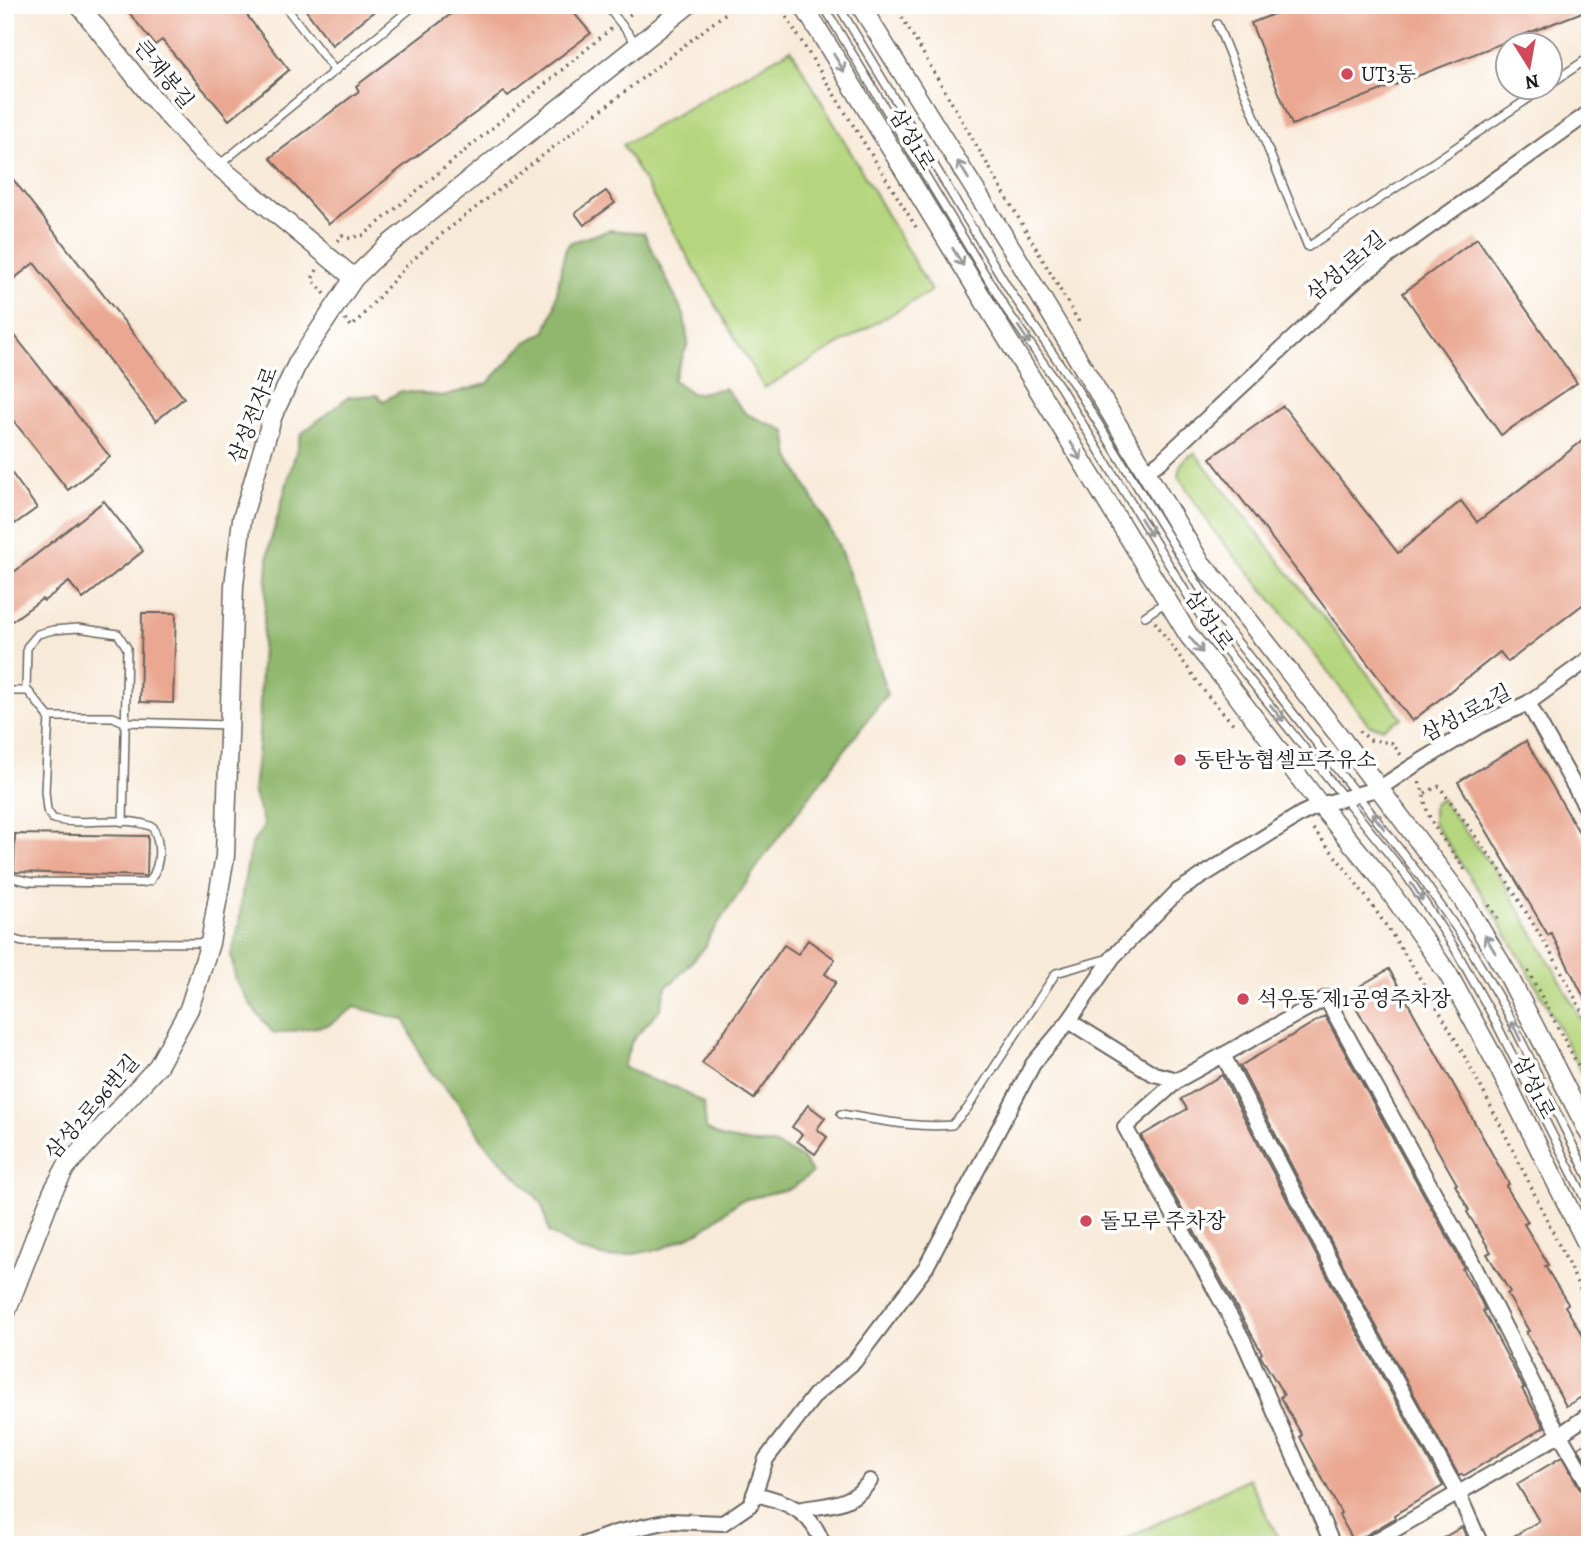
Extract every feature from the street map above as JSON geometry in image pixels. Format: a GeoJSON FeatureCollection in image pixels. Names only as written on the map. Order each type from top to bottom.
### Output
{"type":"FeatureCollection","features":[{"type":"Feature","properties":{"kind":"street","name":"큰재봉길"},"geometry":{"type":"LineString","coordinates":[[79,5],[176,125],[218,166],[354,278]]}},
{"type":"Feature","properties":{"kind":"street","name":"삼성전자로"},"geometry":{"type":"LineString","coordinates":[[201,970],[210,943],[225,856],[234,585],[242,519],[273,415],[298,362],[354,278],[387,246],[688,5]]}},
{"type":"Feature","properties":{"kind":"street","name":"삼성1로"},"geometry":{"type":"LineString","coordinates":[[803,5],[1189,636],[1320,805],[1379,876],[1448,974],[1498,1066],[1590,1250]]}},
{"type":"Feature","properties":{"kind":"street","name":"삼성1로"},"geometry":{"type":"LineString","coordinates":[[860,5],[1015,254],[1200,562],[1228,594],[1441,869],[1491,945],[1530,1015],[1590,1135]]}},
{"type":"Feature","properties":{"kind":"street","name":"삼성1로1길"},"geometry":{"type":"LineString","coordinates":[[1145,472],[1160,462],[1359,277],[1590,112]]}},
{"type":"Feature","properties":{"kind":"street","name":"삼성1로2길"},"geometry":{"type":"LineString","coordinates":[[754,1494],[765,1459],[815,1395],[854,1362],[926,1266],[1033,1064],[1069,1021],[1113,957],[1178,891],[1301,814],[1320,805],[1380,789],[1479,726],[1528,704],[1590,658]]}},
{"type":"Feature","properties":{"kind":"street"},"geometry":{"type":"LineString","coordinates":[[1528,704],[1590,814]]}},
{"type":"Feature","properties":{"kind":"street","name":"삼성2로96번길"},"geometry":{"type":"LineString","coordinates":[[5,1315],[52,1193],[66,1167],[158,1066],[189,1009],[201,970]]}},
{"type":"Feature","properties":{"kind":"street"},"geometry":{"type":"LineString","coordinates":[[1336,1545],[1332,1543],[1243,1340],[1125,1127],[1178,1080],[1326,998],[1468,1254],[1548,1414],[1590,1487]]}},
{"type":"Feature","properties":{"kind":"street"},"geometry":{"type":"LineString","coordinates":[[1069,1021],[1154,1074],[1178,1080]]}},
{"type":"Feature","properties":{"kind":"street"},"geometry":{"type":"LineString","coordinates":[[1223,1055],[1346,1291],[1458,1493],[1481,1545]]}},
{"type":"Feature","properties":{"kind":"street"},"geometry":{"type":"LineString","coordinates":[[1368,1545],[1561,1434],[1590,1414]]}},
{"type":"Feature","properties":{"kind":"street"},"geometry":{"type":"LineString","coordinates":[[798,1510],[843,1503],[864,1489],[870,1481]]}},
{"type":"Feature","properties":{"kind":"street"},"geometry":{"type":"LineString","coordinates":[[582,1545],[615,1533],[669,1521],[723,1523],[751,1504],[754,1494],[781,1499],[798,1510],[819,1534],[823,1545]]}},
{"type":"Feature","properties":{"kind":"lane"},"geometry":{"type":"LineString","coordinates":[[284,5],[335,71]]}},
{"type":"Feature","properties":{"kind":"lane"},"geometry":{"type":"LineString","coordinates":[[218,166],[415,5]]}},
{"type":"Feature","properties":{"kind":"lane"},"geometry":{"type":"LineString","coordinates":[[606,5],[637,44]]}},
{"type":"Feature","properties":{"kind":"lane"},"geometry":{"type":"LineString","coordinates":[[823,5],[1006,309],[1060,387],[1206,625],[1418,873],[1470,947],[1507,1012],[1590,1180]]}},
{"type":"Feature","properties":{"kind":"lane"},"geometry":{"type":"LineString","coordinates":[[838,5],[1010,291],[1077,389],[1218,617],[1352,797],[1454,947],[1491,1013],[1590,1209]]}},
{"type":"Feature","properties":{"kind":"lane"},"geometry":{"type":"LineString","coordinates":[[1217,24],[1308,247],[1523,102]]}},
{"type":"Feature","properties":{"kind":"lane"},"geometry":{"type":"LineString","coordinates":[[1564,74],[1590,57]]}},
{"type":"Feature","properties":{"kind":"lane"},"geometry":{"type":"LineString","coordinates":[[1145,616],[1167,601]]}},
{"type":"Feature","properties":{"kind":"lane"},"geometry":{"type":"LineString","coordinates":[[26,691],[27,647],[38,635],[78,628],[118,634],[127,648],[123,822]]}},
{"type":"Feature","properties":{"kind":"lane"},"geometry":{"type":"LineString","coordinates":[[5,691],[28,691],[48,717],[45,791],[47,810],[53,819],[66,822],[139,821],[153,827],[158,838],[159,854],[156,871],[150,881],[32,882],[13,878],[5,871]]}},
{"type":"Feature","properties":{"kind":"lane"},"geometry":{"type":"LineString","coordinates":[[48,717],[230,725]]}},
{"type":"Feature","properties":{"kind":"lane"},"geometry":{"type":"LineString","coordinates":[[5,937],[22,942],[210,943]]}},
{"type":"Feature","properties":{"kind":"lane"},"geometry":{"type":"LineString","coordinates":[[841,1114],[904,1125],[952,1125],[967,1108],[1056,973],[1113,957]]}},
{"type":"Feature","properties":{"kind":"path"},"geometry":{"type":"LineString","coordinates":[[342,235],[349,238],[364,235],[642,5]]}},
{"type":"Feature","properties":{"kind":"path"},"geometry":{"type":"LineString","coordinates":[[352,327],[407,265],[442,234],[736,5]]}},
{"type":"Feature","properties":{"kind":"path"},"geometry":{"type":"LineString","coordinates":[[895,5],[1084,330]]}},
{"type":"Feature","properties":{"kind":"path"},"geometry":{"type":"LineString","coordinates":[[1357,728],[1370,740],[1392,743],[1425,793],[1439,786],[1503,874],[1558,965],[1590,1027]]}},
{"type":"Feature","properties":{"kind":"path"},"geometry":{"type":"LineString","coordinates":[[1313,829],[1355,878],[1429,992],[1496,1118],[1590,1309]]}},
{"type":"Feature","properties":{"kind":"green space"},"geometry":{"type":"Polygon","coordinates":[[[791,49],[931,291],[764,388],[623,145],[791,49]]]}},
{"type":"Feature","properties":{"kind":"green space"},"geometry":{"type":"Polygon","coordinates":[[[610,230],[644,233],[684,315],[688,343],[673,380],[693,394],[725,388],[746,414],[786,431],[790,457],[838,544],[856,592],[887,694],[766,854],[709,937],[706,946],[666,987],[660,1009],[632,1041],[623,1067],[654,1081],[674,1086],[704,1104],[706,1129],[723,1138],[773,1144],[802,1158],[812,1173],[792,1188],[739,1201],[701,1231],[661,1249],[610,1258],[578,1250],[549,1232],[542,1203],[485,1144],[457,1101],[424,1064],[405,1020],[355,1007],[329,1025],[274,1034],[252,1007],[236,981],[231,956],[239,924],[251,845],[264,826],[253,791],[259,738],[269,547],[301,434],[348,397],[377,395],[383,401],[401,391],[443,396],[487,384],[525,343],[546,331],[554,310],[566,248],[571,242],[610,230]]]}},
{"type":"Feature","properties":{"kind":"green space"},"geometry":{"type":"Polygon","coordinates":[[[1195,453],[1402,718],[1383,728],[1369,725],[1276,605],[1216,534],[1179,477],[1180,466],[1187,457],[1195,453]]]}},
{"type":"Feature","properties":{"kind":"green space"},"geometry":{"type":"Polygon","coordinates":[[[1441,799],[1502,880],[1590,1037],[1590,1088],[1540,992],[1491,908],[1433,822],[1433,805],[1441,799]]]}},
{"type":"Feature","properties":{"kind":"green space"},"geometry":{"type":"Polygon","coordinates":[[[1248,1478],[1282,1545],[1124,1545],[1122,1541],[1248,1478]]]}},
{"type":"Feature","properties":{"kind":"building"},"geometry":{"type":"Polygon","coordinates":[[[123,5],[239,5],[289,70],[229,120],[162,40],[155,45],[123,5]]]}},
{"type":"Feature","properties":{"kind":"building"},"geometry":{"type":"Polygon","coordinates":[[[302,5],[382,5],[332,45],[302,5]]]}},
{"type":"Feature","properties":{"kind":"building"},"geometry":{"type":"Polygon","coordinates":[[[463,5],[567,5],[591,33],[508,96],[504,92],[329,224],[270,158],[359,91],[356,86],[463,5]]]}},
{"type":"Feature","properties":{"kind":"building","name":"UT3동"},"geometry":{"type":"Polygon","coordinates":[[[1297,5],[1590,5],[1590,9],[1531,32],[1494,32],[1494,46],[1292,125],[1251,23],[1297,5]]]}},
{"type":"Feature","properties":{"kind":"building"},"geometry":{"type":"Polygon","coordinates":[[[5,169],[184,398],[156,421],[34,263],[5,286],[5,169]]]}},
{"type":"Feature","properties":{"kind":"building"},"geometry":{"type":"Polygon","coordinates":[[[606,191],[615,203],[584,225],[575,213],[606,191]]]}},
{"type":"Feature","properties":{"kind":"building"},"geometry":{"type":"Polygon","coordinates":[[[1477,238],[1577,383],[1501,435],[1403,293],[1477,238]]]}},
{"type":"Feature","properties":{"kind":"building"},"geometry":{"type":"Polygon","coordinates":[[[5,323],[110,457],[68,490],[5,410],[5,323]]]}},
{"type":"Feature","properties":{"kind":"building"},"geometry":{"type":"Polygon","coordinates":[[[1283,406],[1398,553],[1461,501],[1477,522],[1590,435],[1590,599],[1508,662],[1500,652],[1412,721],[1210,458],[1283,406]]]}},
{"type":"Feature","properties":{"kind":"building"},"geometry":{"type":"Polygon","coordinates":[[[5,464],[37,508],[5,531],[5,464]]]}},
{"type":"Feature","properties":{"kind":"building"},"geometry":{"type":"Polygon","coordinates":[[[104,501],[143,551],[83,599],[69,582],[5,626],[5,561],[14,572],[104,501]]]}},
{"type":"Feature","properties":{"kind":"building"},"geometry":{"type":"Polygon","coordinates":[[[142,613],[176,613],[173,703],[140,702],[142,613]]]}},
{"type":"Feature","properties":{"kind":"building"},"geometry":{"type":"Polygon","coordinates":[[[1526,741],[1590,851],[1590,1009],[1551,933],[1548,935],[1458,782],[1526,741]]]}},
{"type":"Feature","properties":{"kind":"building"},"geometry":{"type":"Polygon","coordinates":[[[15,834],[148,836],[147,873],[146,876],[16,872],[15,834]]]}},
{"type":"Feature","properties":{"kind":"building"},"geometry":{"type":"Polygon","coordinates":[[[808,940],[835,959],[825,974],[836,982],[754,1099],[702,1063],[784,945],[798,954],[808,940]]]}},
{"type":"Feature","properties":{"kind":"building"},"geometry":{"type":"Polygon","coordinates":[[[1389,969],[1509,1184],[1506,1186],[1528,1222],[1524,1224],[1568,1304],[1565,1306],[1587,1343],[1584,1344],[1590,1354],[1590,1392],[1566,1406],[1526,1332],[1529,1331],[1507,1294],[1510,1292],[1487,1254],[1491,1252],[1467,1212],[1469,1210],[1455,1185],[1457,1184],[1348,993],[1389,969]]]}},
{"type":"Feature","properties":{"kind":"building"},"geometry":{"type":"Polygon","coordinates":[[[1325,1016],[1459,1258],[1464,1268],[1462,1269],[1481,1301],[1485,1310],[1483,1311],[1524,1388],[1522,1389],[1544,1427],[1463,1476],[1459,1476],[1354,1286],[1240,1066],[1325,1016]]]}},
{"type":"Feature","properties":{"kind":"building"},"geometry":{"type":"Polygon","coordinates":[[[1222,1075],[1337,1295],[1443,1486],[1394,1515],[1395,1518],[1363,1537],[1358,1545],[1339,1515],[1341,1513],[1300,1437],[1302,1435],[1280,1397],[1284,1395],[1260,1355],[1262,1353],[1141,1136],[1187,1109],[1181,1099],[1222,1075]]]}},
{"type":"Feature","properties":{"kind":"building"},"geometry":{"type":"Polygon","coordinates":[[[808,1105],[825,1118],[817,1129],[827,1137],[815,1154],[797,1141],[802,1134],[792,1127],[808,1105]]]}},
{"type":"Feature","properties":{"kind":"building"},"geometry":{"type":"Polygon","coordinates":[[[1590,1441],[1590,1467],[1578,1448],[1590,1441]]]}},
{"type":"Feature","properties":{"kind":"building"},"geometry":{"type":"Polygon","coordinates":[[[1562,1457],[1582,1492],[1590,1497],[1590,1545],[1499,1545],[1539,1521],[1517,1484],[1562,1457]]]}},
{"type":"Feature","properties":{"kind":"building"},"geometry":{"type":"Polygon","coordinates":[[[1462,1527],[1470,1545],[1431,1545],[1462,1527]]]}},
{"type":"Feature","properties":{"kind":"place","name":"UT3동"},"geometry":{"type":"Point","coordinates":[1347,74]}},
{"type":"Feature","properties":{"kind":"place","name":"동탄농협셀프주유소"},"geometry":{"type":"Point","coordinates":[1180,760]}},
{"type":"Feature","properties":{"kind":"place","name":"석우동 제1공영주차장"},"geometry":{"type":"Point","coordinates":[1243,999]}},
{"type":"Feature","properties":{"kind":"place","name":"돌모루 주차장"},"geometry":{"type":"Point","coordinates":[1086,1221]}}]}
